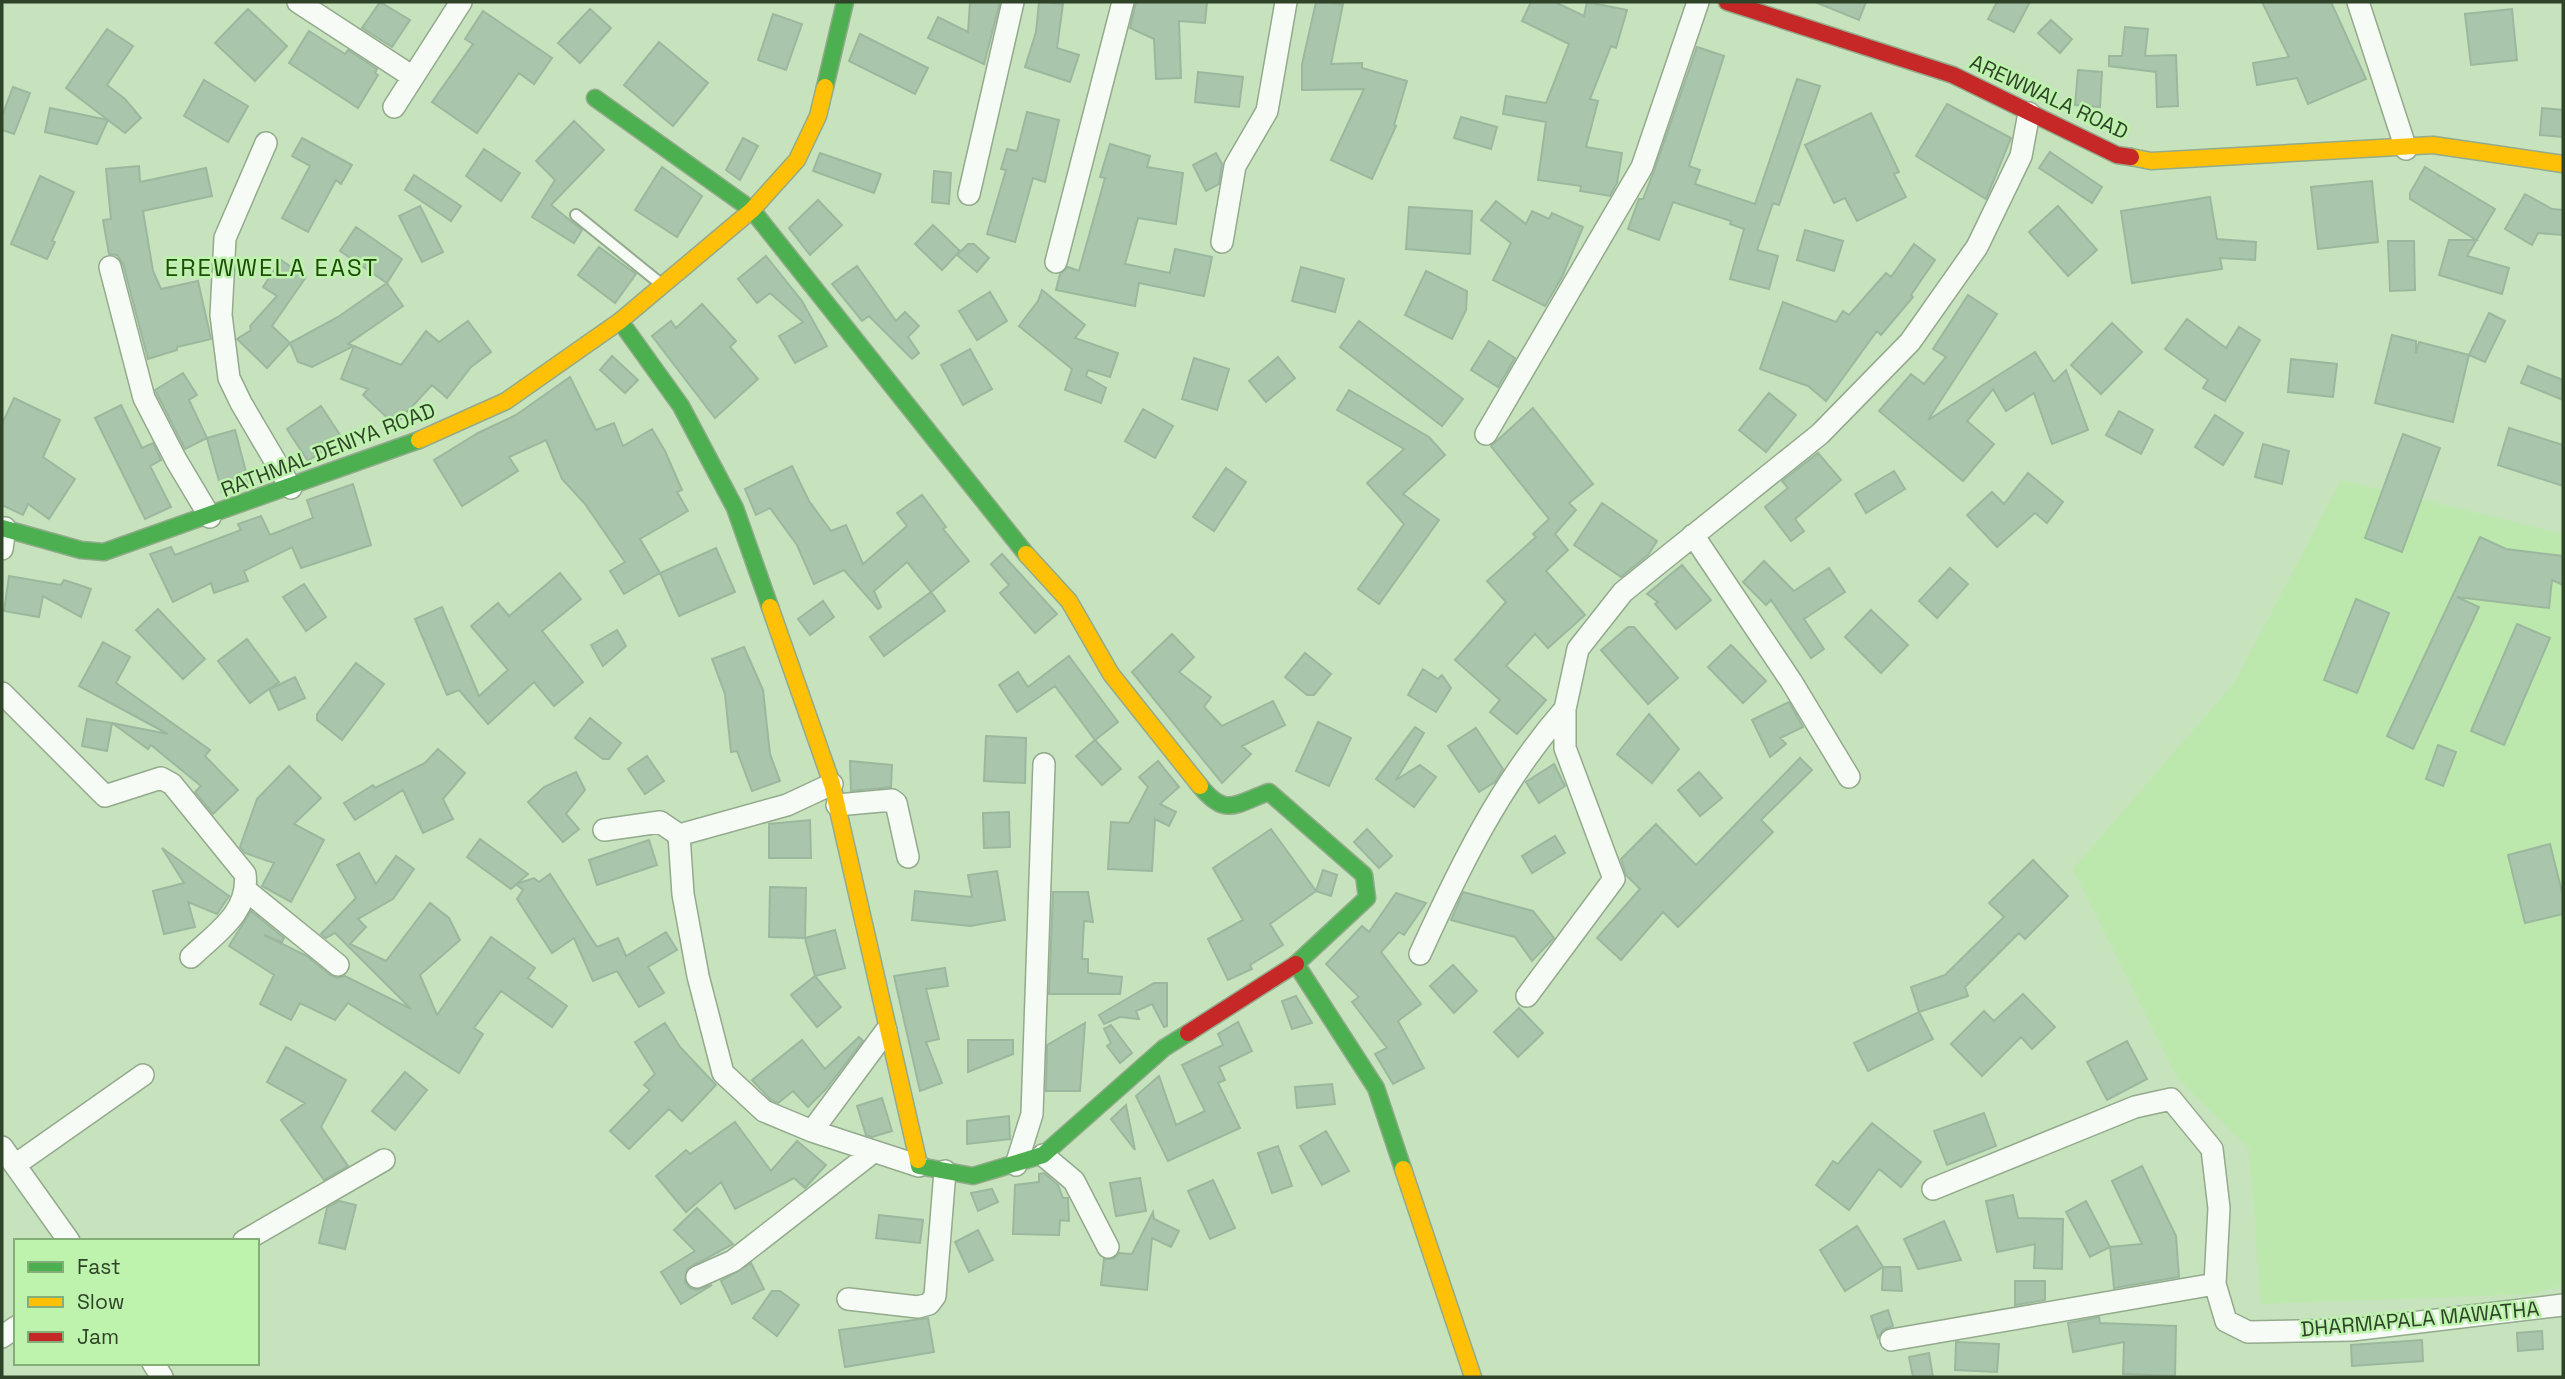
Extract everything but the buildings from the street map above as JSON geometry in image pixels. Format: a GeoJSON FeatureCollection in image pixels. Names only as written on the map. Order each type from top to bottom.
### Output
{"type":"FeatureCollection","features":[{"type":"Feature","properties":{"kind":"street"},"geometry":{"type":"LineString","coordinates":[[298,2],[413,78]]}},
{"type":"Feature","properties":{"kind":"street"},"geometry":{"type":"LineString","coordinates":[[394,107],[461,2]]}},
{"type":"Feature","properties":{"kind":"street","name":"RATHMAL DENIYA ROAD"},"geometry":{"type":"LineString","coordinates":[[3,535],[104,552],[395,451],[506,401],[620,321],[752,210],[797,160],[818,116],[845,2]]}},
{"type":"Feature","properties":{"kind":"street"},"geometry":{"type":"LineString","coordinates":[[969,194],[1013,2]]}},
{"type":"Feature","properties":{"kind":"street"},"geometry":{"type":"LineString","coordinates":[[1056,261],[1123,2]]}},
{"type":"Feature","properties":{"kind":"street"},"geometry":{"type":"LineString","coordinates":[[1222,242],[1236,166],[1267,111],[1286,2]]}},
{"type":"Feature","properties":{"kind":"street"},"geometry":{"type":"LineString","coordinates":[[1486,434],[1642,167],[1698,2]]}},
{"type":"Feature","properties":{"kind":"street","name":"AREWWALA ROAD"},"geometry":{"type":"LineString","coordinates":[[1727,2],[1953,75],[2117,155],[2151,161],[2406,149],[2433,145],[2563,164]]}},
{"type":"Feature","properties":{"kind":"street"},"geometry":{"type":"LineString","coordinates":[[2358,2],[2406,149]]}},
{"type":"Feature","properties":{"kind":"street"},"geometry":{"type":"LineString","coordinates":[[595,97],[752,210],[1005,531],[1069,601],[1111,674],[1214,803],[1227,807],[1269,792],[1364,875],[1367,898],[1296,964],[1164,1048],[1043,1155],[973,1176],[919,1166],[812,1131],[764,1111],[723,1073],[695,962],[683,894],[679,835]]}},
{"type":"Feature","properties":{"kind":"street"},"geometry":{"type":"LineString","coordinates":[[1527,996],[1614,879],[1565,748],[1565,709],[1578,649],[1623,592],[1820,434],[1910,342],[1977,247],[2021,156],[2029,113]]}},
{"type":"Feature","properties":{"kind":"street"},"geometry":{"type":"LineString","coordinates":[[265,143],[225,238],[221,315],[229,378],[291,488]]}},
{"type":"Feature","properties":{"kind":"street"},"geometry":{"type":"LineString","coordinates":[[110,267],[144,398],[210,517]]}},
{"type":"Feature","properties":{"kind":"street"},"geometry":{"type":"LineString","coordinates":[[620,321],[681,406],[734,508],[832,784],[886,1031],[919,1166]]}},
{"type":"Feature","properties":{"kind":"street"},"geometry":{"type":"LineString","coordinates":[[1693,535],[1791,681],[1849,777]]}},
{"type":"Feature","properties":{"kind":"street"},"geometry":{"type":"LineString","coordinates":[[2,693],[105,796],[152,779],[162,778],[172,784],[245,874],[247,891],[236,915],[191,957]]}},
{"type":"Feature","properties":{"kind":"street"},"geometry":{"type":"LineString","coordinates":[[1420,954],[1457,872],[1504,787],[1565,709]]}},
{"type":"Feature","properties":{"kind":"street"},"geometry":{"type":"LineString","coordinates":[[1016,1165],[1032,1114],[1044,764]]}},
{"type":"Feature","properties":{"kind":"street"},"geometry":{"type":"LineString","coordinates":[[604,830],[660,822],[679,835],[788,805],[832,784]]}},
{"type":"Feature","properties":{"kind":"street"},"geometry":{"type":"LineString","coordinates":[[837,805],[896,803],[908,857]]}},
{"type":"Feature","properties":{"kind":"street"},"geometry":{"type":"LineString","coordinates":[[247,891],[338,965]]}},
{"type":"Feature","properties":{"kind":"street"},"geometry":{"type":"LineString","coordinates":[[1296,964],[1376,1088],[1473,1377]]}},
{"type":"Feature","properties":{"kind":"street"},"geometry":{"type":"LineString","coordinates":[[812,1131],[886,1031]]}},
{"type":"Feature","properties":{"kind":"street"},"geometry":{"type":"LineString","coordinates":[[15,1165],[143,1075]]}},
{"type":"Feature","properties":{"kind":"street","name":"DHARMAPALA MAWATHA"},"geometry":{"type":"LineString","coordinates":[[1933,1189],[2135,1107],[2171,1099],[2212,1149],[2219,1208],[2215,1284],[2226,1321],[2248,1332],[2352,1330],[2563,1305]]}},
{"type":"Feature","properties":{"kind":"street"},"geometry":{"type":"LineString","coordinates":[[2,1147],[68,1239]]}},
{"type":"Feature","properties":{"kind":"street"},"geometry":{"type":"LineString","coordinates":[[697,1277],[733,1261],[873,1152]]}},
{"type":"Feature","properties":{"kind":"street"},"geometry":{"type":"LineString","coordinates":[[1043,1155],[1074,1181],[1108,1247]]}},
{"type":"Feature","properties":{"kind":"street"},"geometry":{"type":"LineString","coordinates":[[247,1239],[384,1160]]}},
{"type":"Feature","properties":{"kind":"street"},"geometry":{"type":"LineString","coordinates":[[848,1299],[918,1307],[929,1304],[935,1296],[946,1171]]}},
{"type":"Feature","properties":{"kind":"street"},"geometry":{"type":"LineString","coordinates":[[1891,1340],[2215,1284]]}},
{"type":"Feature","properties":{"kind":"lane"},"geometry":{"type":"LineString","coordinates":[[576,215],[663,285]]}},
{"type":"Feature","properties":{"kind":"shaded area"},"geometry":{"type":"Polygon","coordinates":[[[2341,480],[2563,534],[2563,1285],[2532,1294],[2261,1304],[2249,1148],[2178,1079],[2073,869],[2235,682],[2341,480]]]}},
{"type":"Feature","properties":{"kind":"traffic: fast"},"geometry":{"type":"LineString","coordinates":[[825,87],[845,2]]}},
{"type":"Feature","properties":{"kind":"traffic: fast"},"geometry":{"type":"LineString","coordinates":[[595,98],[752,210],[1026,554]]}},
{"type":"Feature","properties":{"kind":"traffic: fast"},"geometry":{"type":"LineString","coordinates":[[620,321],[681,406],[735,508],[770,607]]}},
{"type":"Feature","properties":{"kind":"traffic: fast"},"geometry":{"type":"LineString","coordinates":[[2,528],[81,550],[104,552],[419,440]]}},
{"type":"Feature","properties":{"kind":"traffic: fast"},"geometry":{"type":"LineString","coordinates":[[1200,786],[1209,796],[1224,805],[1239,804],[1269,792],[1364,875],[1367,898],[1296,964],[1376,1088],[1403,1169]]}},
{"type":"Feature","properties":{"kind":"traffic: fast"},"geometry":{"type":"LineString","coordinates":[[918,1160],[919,1166],[973,1176],[1043,1155],[1164,1048],[1188,1033]]}},
{"type":"Feature","properties":{"kind":"traffic: slow"},"geometry":{"type":"LineString","coordinates":[[419,440],[506,401],[620,321],[752,210],[797,160],[818,116],[825,87]]}},
{"type":"Feature","properties":{"kind":"traffic: slow"},"geometry":{"type":"LineString","coordinates":[[2131,157],[2151,161],[2433,145],[2563,164]]}},
{"type":"Feature","properties":{"kind":"traffic: slow"},"geometry":{"type":"LineString","coordinates":[[1026,554],[1069,601],[1111,674],[1200,786]]}},
{"type":"Feature","properties":{"kind":"traffic: slow"},"geometry":{"type":"LineString","coordinates":[[770,607],[832,784],[918,1160]]}},
{"type":"Feature","properties":{"kind":"traffic: slow"},"geometry":{"type":"LineString","coordinates":[[1403,1169],[1473,1377]]}},
{"type":"Feature","properties":{"kind":"traffic: jam"},"geometry":{"type":"LineString","coordinates":[[1727,2],[1953,75],[2117,155],[2131,157]]}},
{"type":"Feature","properties":{"kind":"traffic: jam"},"geometry":{"type":"LineString","coordinates":[[1188,1033],[1296,964]]}},
{"type":"Feature","properties":{"kind":"district","name":"EREWWELA EAST"},"geometry":{"type":"Point","coordinates":[272,268]}}]}
